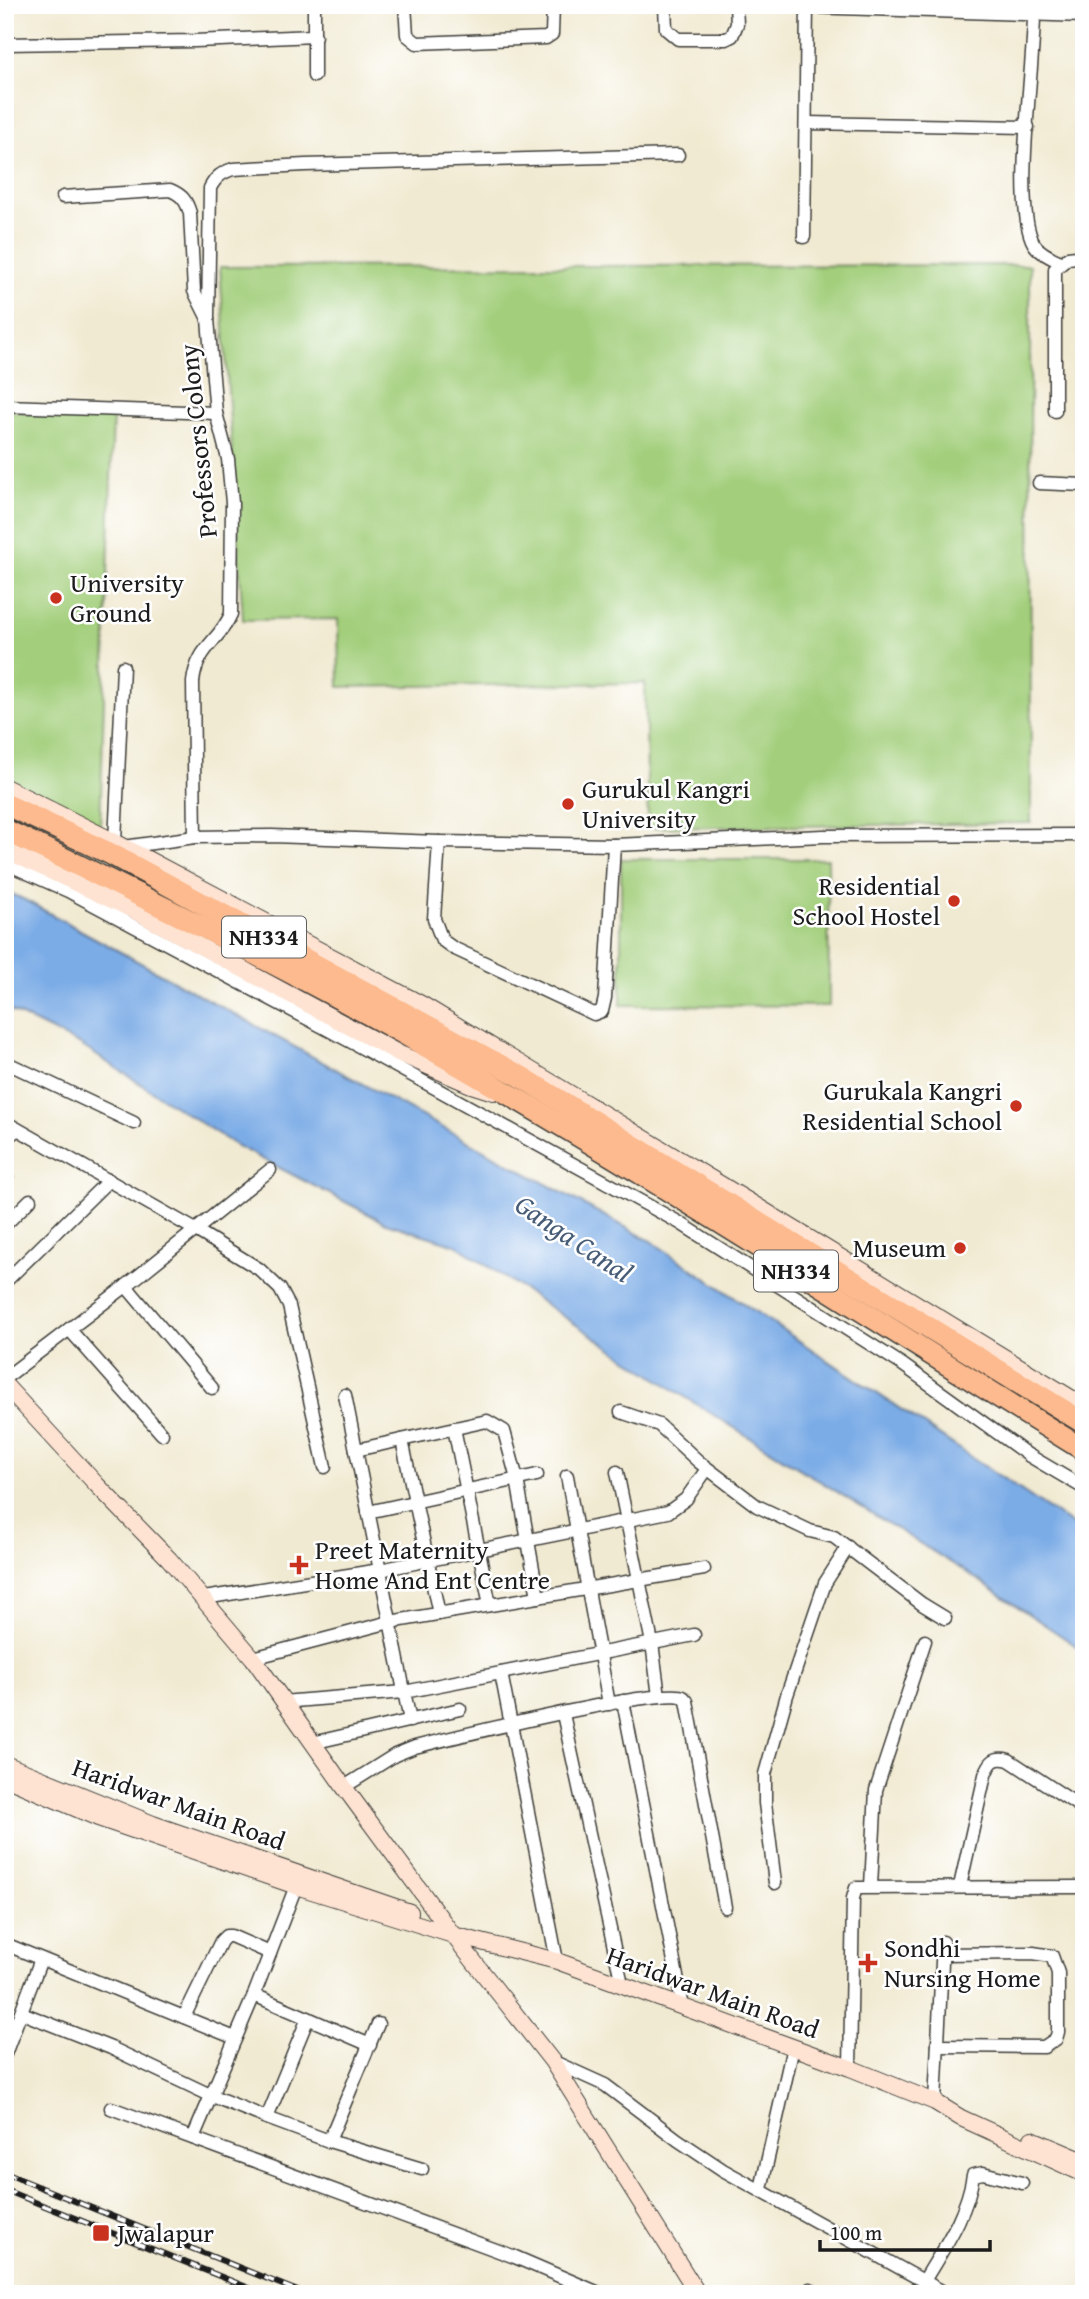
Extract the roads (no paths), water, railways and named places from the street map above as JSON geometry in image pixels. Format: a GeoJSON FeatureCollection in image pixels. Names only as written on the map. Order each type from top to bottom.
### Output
{"type":"FeatureCollection","features":[{"type":"Feature","properties":{"kind":"highway","name":"NH334"},"geometry":{"type":"LineString","coordinates":[[5,804],[111,855],[520,1076],[1084,1423]]}},
{"type":"Feature","properties":{"kind":"highway","name":"NH334"},"geometry":{"type":"LineString","coordinates":[[5,830],[231,940],[388,1025],[519,1101],[1084,1450]]}},
{"type":"Feature","properties":{"kind":"street"},"geometry":{"type":"LineString","coordinates":[[314,5],[314,76]]}},
{"type":"Feature","properties":{"kind":"street"},"geometry":{"type":"LineString","coordinates":[[405,5],[407,35],[417,43],[547,38],[554,27],[553,5]]}},
{"type":"Feature","properties":{"kind":"street"},"geometry":{"type":"LineString","coordinates":[[665,5],[666,29],[678,39],[726,39],[732,36],[737,24],[736,5]]}},
{"type":"Feature","properties":{"kind":"street"},"geometry":{"type":"LineString","coordinates":[[804,237],[807,6],[1034,9],[1084,16]]}},
{"type":"Feature","properties":{"kind":"street"},"geometry":{"type":"LineString","coordinates":[[1034,9],[1026,214],[1030,233],[1039,250],[1061,262]]}},
{"type":"Feature","properties":{"kind":"street"},"geometry":{"type":"LineString","coordinates":[[5,44],[315,36]]}},
{"type":"Feature","properties":{"kind":"street"},"geometry":{"type":"LineString","coordinates":[[806,124],[1028,127]]}},
{"type":"Feature","properties":{"kind":"street"},"geometry":{"type":"LineString","coordinates":[[208,320],[211,188],[215,178],[222,172],[305,165],[678,155]]}},
{"type":"Feature","properties":{"kind":"street","name":"Professors Colony"},"geometry":{"type":"LineString","coordinates":[[63,197],[170,190],[187,201],[190,213],[194,291],[208,320],[216,413],[230,477],[232,608],[227,625],[202,653],[194,671],[195,837]]}},
{"type":"Feature","properties":{"kind":"street"},"geometry":{"type":"LineString","coordinates":[[1055,411],[1055,268],[1069,258],[1084,256]]}},
{"type":"Feature","properties":{"kind":"street"},"geometry":{"type":"LineString","coordinates":[[5,406],[216,413]]}},
{"type":"Feature","properties":{"kind":"street"},"geometry":{"type":"LineString","coordinates":[[1039,483],[1084,485]]}},
{"type":"Feature","properties":{"kind":"street"},"geometry":{"type":"LineString","coordinates":[[120,844],[123,667]]}},
{"type":"Feature","properties":{"kind":"street"},"geometry":{"type":"LineString","coordinates":[[5,787],[120,844],[423,1005],[1084,1406]]}},
{"type":"Feature","properties":{"kind":"street"},"geometry":{"type":"LineString","coordinates":[[120,844],[195,837],[272,836],[614,845],[823,836],[1084,835]]}},
{"type":"Feature","properties":{"kind":"street"},"geometry":{"type":"LineString","coordinates":[[439,842],[434,919],[442,940],[453,948],[594,1014],[602,1011],[606,998],[614,845]]}},
{"type":"Feature","properties":{"kind":"street"},"geometry":{"type":"LineString","coordinates":[[5,850],[131,909],[400,1054],[471,1085],[519,1101]]}},
{"type":"Feature","properties":{"kind":"street"},"geometry":{"type":"LineString","coordinates":[[5,863],[80,897],[379,1057],[680,1223],[903,1365],[1028,1455],[1084,1488]]}},
{"type":"Feature","properties":{"kind":"street"},"geometry":{"type":"LineString","coordinates":[[5,1062],[134,1123]]}},
{"type":"Feature","properties":{"kind":"street"},"geometry":{"type":"LineString","coordinates":[[5,1140],[11,1125],[194,1229],[259,1269],[280,1289],[289,1306],[325,1467]]}},
{"type":"Feature","properties":{"kind":"street"},"geometry":{"type":"LineString","coordinates":[[5,1378],[126,1286],[270,1170]]}},
{"type":"Feature","properties":{"kind":"street"},"geometry":{"type":"LineString","coordinates":[[5,1282],[108,1180]]}},
{"type":"Feature","properties":{"kind":"street"},"geometry":{"type":"LineString","coordinates":[[5,1225],[30,1200]]}},
{"type":"Feature","properties":{"kind":"street"},"geometry":{"type":"LineString","coordinates":[[126,1286],[212,1388]]}},
{"type":"Feature","properties":{"kind":"street"},"geometry":{"type":"LineString","coordinates":[[69,1329],[162,1434]]}},
{"type":"Feature","properties":{"kind":"street"},"geometry":{"type":"LineString","coordinates":[[5,1385],[204,1598],[253,1658],[282,1702],[453,1935],[552,2061],[698,2294]]}},
{"type":"Feature","properties":{"kind":"street"},"geometry":{"type":"LineString","coordinates":[[345,1395],[410,1721]]}},
{"type":"Feature","properties":{"kind":"street"},"geometry":{"type":"LineString","coordinates":[[621,1412],[659,1425],[707,1469],[757,1506],[810,1531],[834,1536],[922,1604],[945,1618]]}},
{"type":"Feature","properties":{"kind":"street"},"geometry":{"type":"LineString","coordinates":[[356,1450],[487,1421],[504,1431],[517,1479],[538,1597]]}},
{"type":"Feature","properties":{"kind":"street"},"geometry":{"type":"LineString","coordinates":[[454,1428],[491,1605]]}},
{"type":"Feature","properties":{"kind":"street"},"geometry":{"type":"LineString","coordinates":[[402,1440],[439,1614]]}},
{"type":"Feature","properties":{"kind":"street"},"geometry":{"type":"LineString","coordinates":[[204,1598],[380,1570],[668,1512],[685,1499],[707,1469]]}},
{"type":"Feature","properties":{"kind":"street"},"geometry":{"type":"LineString","coordinates":[[617,1472],[652,1643],[659,1696]]}},
{"type":"Feature","properties":{"kind":"street"},"geometry":{"type":"LineString","coordinates":[[368,1512],[537,1475]]}},
{"type":"Feature","properties":{"kind":"street"},"geometry":{"type":"LineString","coordinates":[[567,1476],[609,1704]]}},
{"type":"Feature","properties":{"kind":"street"},"geometry":{"type":"LineString","coordinates":[[775,1883],[765,1803],[765,1774],[787,1695],[825,1583],[848,1547]]}},
{"type":"Feature","properties":{"kind":"street"},"geometry":{"type":"LineString","coordinates":[[253,1658],[390,1622],[704,1569]]}},
{"type":"Feature","properties":{"kind":"street"},"geometry":{"type":"LineString","coordinates":[[282,1702],[404,1692],[694,1635]]}},
{"type":"Feature","properties":{"kind":"street"},"geometry":{"type":"LineString","coordinates":[[871,1886],[876,1790],[925,1641]]}},
{"type":"Feature","properties":{"kind":"street"},"geometry":{"type":"LineString","coordinates":[[501,1673],[557,1961]]}},
{"type":"Feature","properties":{"kind":"street"},"geometry":{"type":"LineString","coordinates":[[344,1787],[395,1755],[415,1746],[623,1701],[680,1696],[687,1702],[725,1907]]}},
{"type":"Feature","properties":{"kind":"street"},"geometry":{"type":"LineString","coordinates":[[623,1701],[683,2007]]}},
{"type":"Feature","properties":{"kind":"street"},"geometry":{"type":"LineString","coordinates":[[312,1743],[460,1709]]}},
{"type":"Feature","properties":{"kind":"street"},"geometry":{"type":"LineString","coordinates":[[564,1714],[622,1984]]}},
{"type":"Feature","properties":{"kind":"street"},"geometry":{"type":"LineString","coordinates":[[960,1886],[985,1775],[992,1761],[997,1758],[1009,1760],[1084,1809]]}},
{"type":"Feature","properties":{"kind":"street","name":"Haridwar Main Road"},"geometry":{"type":"LineString","coordinates":[[5,1763],[153,1824],[403,1908],[453,1935]]}},
{"type":"Feature","properties":{"kind":"street","name":"Haridwar Main Road"},"geometry":{"type":"LineString","coordinates":[[5,1778],[97,1818],[296,1886],[453,1935],[557,1961],[793,2046],[935,2102],[973,2123],[1084,2174]]}},
{"type":"Feature","properties":{"kind":"street"},"geometry":{"type":"LineString","coordinates":[[193,2138],[254,1995],[296,1886]]}},
{"type":"Feature","properties":{"kind":"street"},"geometry":{"type":"LineString","coordinates":[[850,2067],[853,1891],[859,1886],[1084,1887]]}},
{"type":"Feature","properties":{"kind":"street"},"geometry":{"type":"LineString","coordinates":[[184,2017],[221,1941],[226,1936],[270,1953]]}},
{"type":"Feature","properties":{"kind":"street"},"geometry":{"type":"LineString","coordinates":[[5,1944],[235,2038]]}},
{"type":"Feature","properties":{"kind":"street"},"geometry":{"type":"LineString","coordinates":[[935,2102],[943,1948],[1052,1956],[1058,1973],[1056,2039],[1044,2047],[938,2046]]}},
{"type":"Feature","properties":{"kind":"street"},"geometry":{"type":"LineString","coordinates":[[5,2054],[41,1959]]}},
{"type":"Feature","properties":{"kind":"street"},"geometry":{"type":"LineString","coordinates":[[254,1995],[370,2045]]}},
{"type":"Feature","properties":{"kind":"street"},"geometry":{"type":"LineString","coordinates":[[22,2013],[111,2048],[210,2095],[267,2118],[330,2141],[422,2169]]}},
{"type":"Feature","properties":{"kind":"street"},"geometry":{"type":"LineString","coordinates":[[267,2118],[307,2018]]}},
{"type":"Feature","properties":{"kind":"street"},"geometry":{"type":"LineString","coordinates":[[330,2141],[378,2024]]}},
{"type":"Feature","properties":{"kind":"street"},"geometry":{"type":"LineString","coordinates":[[761,2189],[793,2046]]}},
{"type":"Feature","properties":{"kind":"street"},"geometry":{"type":"LineString","coordinates":[[552,2061],[605,2085],[703,2157],[947,2294]]}},
{"type":"Feature","properties":{"kind":"street"},"geometry":{"type":"LineString","coordinates":[[111,2108],[515,2257],[601,2294]]}},
{"type":"Feature","properties":{"kind":"street","name":"Haridwar Main Road"},"geometry":{"type":"LineString","coordinates":[[951,2110],[963,2111],[1084,2161]]}},
{"type":"Feature","properties":{"kind":"street"},"geometry":{"type":"LineString","coordinates":[[924,2281],[964,2211],[973,2175],[983,2173],[1022,2183]]}},
{"type":"Feature","properties":{"kind":"water","name":"Ganga Canal"},"geometry":{"type":"Polygon","coordinates":[[[5,891],[651,1241],[1084,1533],[1084,1651],[969,1574],[688,1399],[456,1245],[386,1223],[235,1145],[79,1044],[5,1008],[5,891]]]}},
{"type":"Feature","properties":{"kind":"railway"},"geometry":{"type":"LineString","coordinates":[[5,2173],[305,2294]]}},
{"type":"Feature","properties":{"kind":"railway"},"geometry":{"type":"LineString","coordinates":[[5,2190],[264,2294]]}},
{"type":"Feature","properties":{"kind":"place","name":"University Ground"},"geometry":{"type":"Point","coordinates":[56,598]}},
{"type":"Feature","properties":{"kind":"place","name":"Gurukul Kangri University"},"geometry":{"type":"Point","coordinates":[568,804]}},
{"type":"Feature","properties":{"kind":"place","name":"Residential School Hostel"},"geometry":{"type":"Point","coordinates":[954,901]}},
{"type":"Feature","properties":{"kind":"place","name":"Gurukala Kangri Residential School"},"geometry":{"type":"Point","coordinates":[1016,1106]}},
{"type":"Feature","properties":{"kind":"place","name":"Museum"},"geometry":{"type":"Point","coordinates":[960,1248]}},
{"type":"Feature","properties":{"kind":"place","name":"Preet Maternity Home And Ent Centre"},"geometry":{"type":"Point","coordinates":[299,1565]}},
{"type":"Feature","properties":{"kind":"place","name":"Sondhi Nursing Home"},"geometry":{"type":"Point","coordinates":[868,1963]}},
{"type":"Feature","properties":{"kind":"place","name":"Jwalapur"},"geometry":{"type":"Point","coordinates":[101,2233]}}]}
